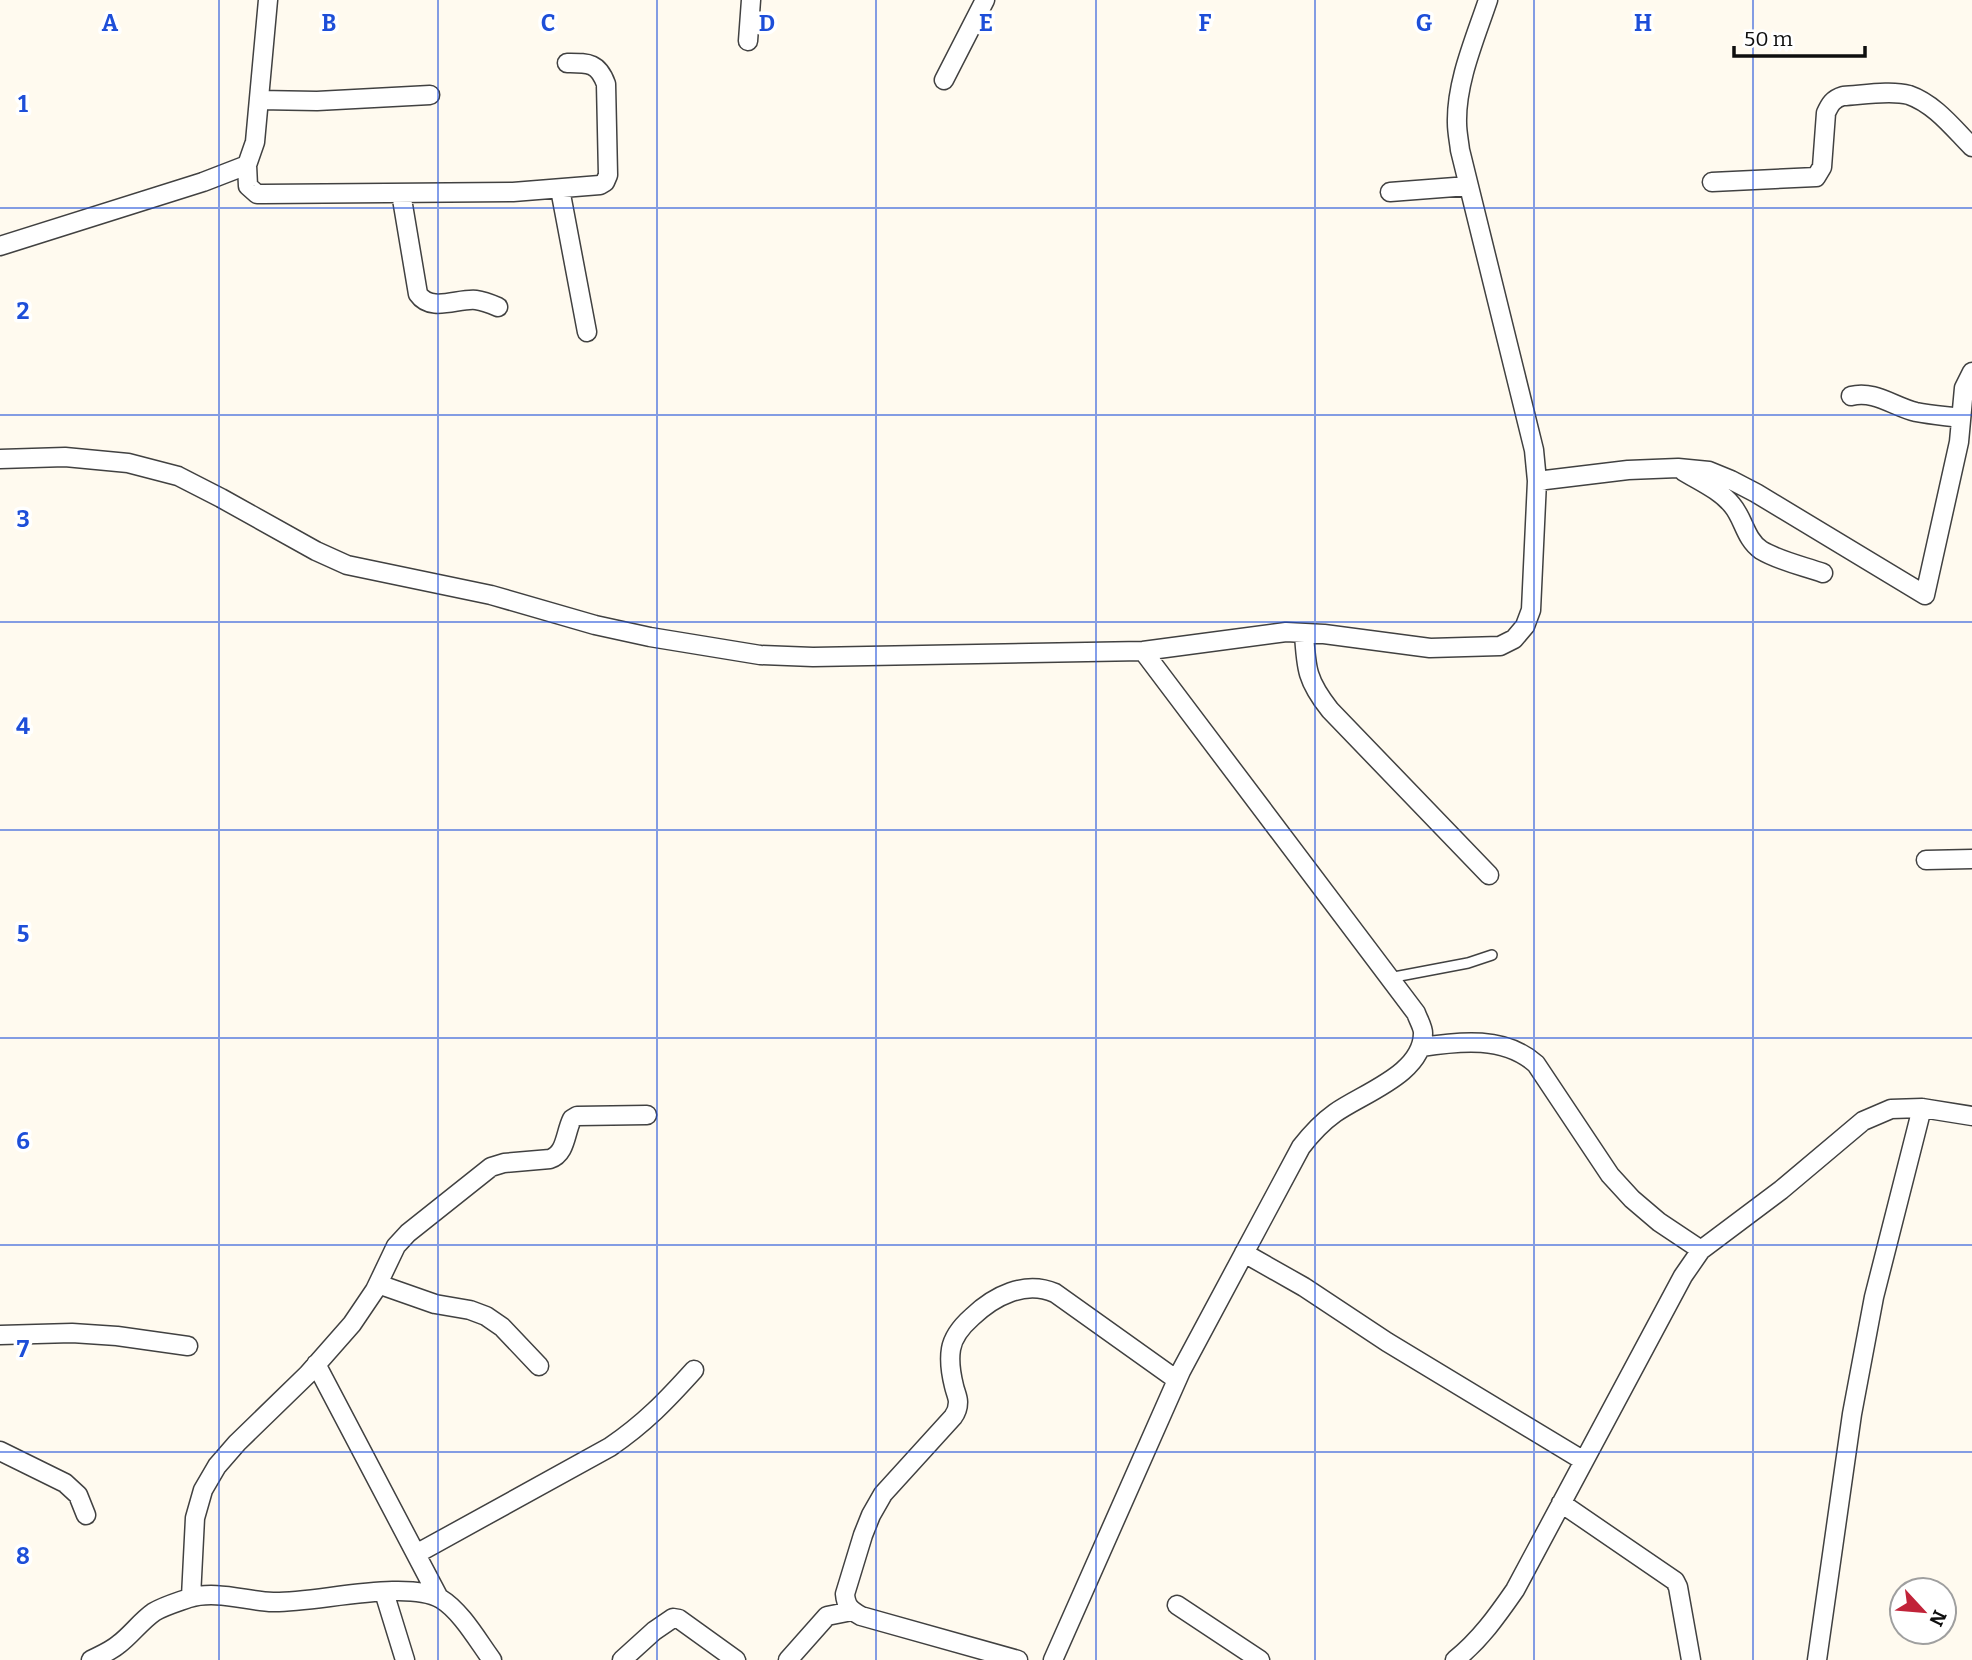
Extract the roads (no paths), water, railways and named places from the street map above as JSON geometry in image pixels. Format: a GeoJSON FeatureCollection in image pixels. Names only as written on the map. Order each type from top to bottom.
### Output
{"type":"FeatureCollection","features":[{"type":"Feature","properties":{"kind":"street"},"geometry":{"type":"LineString","coordinates":[[268,0],[255,142],[247,165],[248,186],[257,194],[513,192],[600,185],[608,175],[606,84],[602,72],[595,66],[567,63]]}},
{"type":"Feature","properties":{"kind":"street"},"geometry":{"type":"LineString","coordinates":[[748,41],[751,0]]}},
{"type":"Feature","properties":{"kind":"street"},"geometry":{"type":"LineString","coordinates":[[944,80],[985,0]]}},
{"type":"Feature","properties":{"kind":"street"},"geometry":{"type":"LineString","coordinates":[[0,459],[65,457],[128,463],[178,476],[347,565],[491,595],[595,625],[708,648],[760,655],[813,657],[1143,651],[1286,632],[1324,634],[1430,648],[1500,646],[1514,639],[1525,626],[1531,610],[1537,481],[1534,450],[1468,186],[1457,123],[1466,68],[1488,0]]}},
{"type":"Feature","properties":{"kind":"street"},"geometry":{"type":"LineString","coordinates":[[1712,182],[1816,177],[1822,167],[1826,113],[1835,99],[1843,96],[1907,94],[1924,102],[1939,114],[1972,147]]}},
{"type":"Feature","properties":{"kind":"street"},"geometry":{"type":"LineString","coordinates":[[259,100],[307,101],[430,96]]}},
{"type":"Feature","properties":{"kind":"street"},"geometry":{"type":"LineString","coordinates":[[0,246],[204,182],[247,165]]}},
{"type":"Feature","properties":{"kind":"street"},"geometry":{"type":"LineString","coordinates":[[1390,192],[1468,186]]}},
{"type":"Feature","properties":{"kind":"street"},"geometry":{"type":"LineString","coordinates":[[560,189],[587,332]]}},
{"type":"Feature","properties":{"kind":"street"},"geometry":{"type":"LineString","coordinates":[[401,193],[418,294],[422,299],[435,304],[479,300],[498,307]]}},
{"type":"Feature","properties":{"kind":"street"},"geometry":{"type":"LineString","coordinates":[[1537,481],[1628,470],[1709,471],[1731,480],[1924,595],[1959,442],[1964,388],[1972,372]]}},
{"type":"Feature","properties":{"kind":"street"},"geometry":{"type":"LineString","coordinates":[[1852,396],[1871,395],[1918,412],[1961,418]]}},
{"type":"Feature","properties":{"kind":"street"},"geometry":{"type":"LineString","coordinates":[[1680,469],[1726,498],[1734,506],[1752,541],[1761,550],[1822,573]]}},
{"type":"Feature","properties":{"kind":"street"},"geometry":{"type":"LineString","coordinates":[[1304,633],[1306,665],[1310,680],[1319,696],[1489,874]]}},
{"type":"Feature","properties":{"kind":"street"},"geometry":{"type":"LineString","coordinates":[[1053,1660],[1177,1380],[1301,1147],[1317,1127],[1335,1112],[1394,1078],[1412,1063],[1421,1047],[1423,1031],[1416,1013],[1143,651]]}},
{"type":"Feature","properties":{"kind":"street"},"geometry":{"type":"LineString","coordinates":[[1926,860],[1972,859]]}},
{"type":"Feature","properties":{"kind":"street"},"geometry":{"type":"LineString","coordinates":[[1421,1047],[1480,1042],[1509,1047],[1525,1054],[1536,1063],[1610,1175],[1632,1199],[1701,1250]]}},
{"type":"Feature","properties":{"kind":"street"},"geometry":{"type":"LineString","coordinates":[[1817,1660],[1852,1414],[1874,1297],[1922,1108]]}},
{"type":"Feature","properties":{"kind":"street"},"geometry":{"type":"LineString","coordinates":[[1455,1660],[1473,1645],[1495,1620],[1515,1590],[1683,1276],[1701,1250],[1773,1196],[1863,1121],[1891,1109],[1922,1108],[1972,1116]]}},
{"type":"Feature","properties":{"kind":"street"},"geometry":{"type":"LineString","coordinates":[[191,1597],[195,1518],[203,1490],[216,1466],[352,1324],[378,1284],[396,1246],[408,1233],[491,1167],[557,1157],[572,1119],[577,1116],[647,1115]]}},
{"type":"Feature","properties":{"kind":"street"},"geometry":{"type":"LineString","coordinates":[[1244,1253],[1304,1287],[1387,1342],[1584,1461]]}},
{"type":"Feature","properties":{"kind":"street"},"geometry":{"type":"LineString","coordinates":[[378,1284],[435,1304],[470,1310],[486,1316],[502,1327],[539,1366]]}},
{"type":"Feature","properties":{"kind":"street"},"geometry":{"type":"LineString","coordinates":[[1018,1660],[861,1616],[846,1605],[845,1594],[871,1515],[883,1494],[953,1418],[958,1402],[950,1369],[951,1346],[963,1325],[985,1305],[1004,1294],[1044,1288],[1055,1293],[1177,1380]]}},
{"type":"Feature","properties":{"kind":"street"},"geometry":{"type":"LineString","coordinates":[[0,1335],[72,1333],[188,1346]]}},
{"type":"Feature","properties":{"kind":"street"},"geometry":{"type":"LineString","coordinates":[[316,1364],[439,1598]]}},
{"type":"Feature","properties":{"kind":"street"},"geometry":{"type":"LineString","coordinates":[[416,1554],[610,1447],[656,1412],[694,1370]]}},
{"type":"Feature","properties":{"kind":"street"},"geometry":{"type":"LineString","coordinates":[[0,1451],[65,1483],[78,1495],[86,1515]]}},
{"type":"Feature","properties":{"kind":"street"},"geometry":{"type":"LineString","coordinates":[[1561,1503],[1675,1581],[1691,1660]]}},
{"type":"Feature","properties":{"kind":"street"},"geometry":{"type":"LineString","coordinates":[[384,1592],[405,1660]]}},
{"type":"Feature","properties":{"kind":"street"},"geometry":{"type":"LineString","coordinates":[[91,1660],[117,1646],[155,1612],[191,1597],[219,1596],[294,1602],[384,1592],[428,1593],[439,1598],[456,1611],[492,1660]]}},
{"type":"Feature","properties":{"kind":"street"},"geometry":{"type":"LineString","coordinates":[[1177,1605],[1259,1660]]}},
{"type":"Feature","properties":{"kind":"street"},"geometry":{"type":"LineString","coordinates":[[788,1660],[821,1621],[833,1614],[852,1611]]}},
{"type":"Feature","properties":{"kind":"street"},"geometry":{"type":"LineString","coordinates":[[622,1660],[673,1618],[679,1619],[736,1660]]}},
{"type":"Feature","properties":{"kind":"lane"},"geometry":{"type":"LineString","coordinates":[[1390,978],[1468,963],[1492,955]]}}]}
